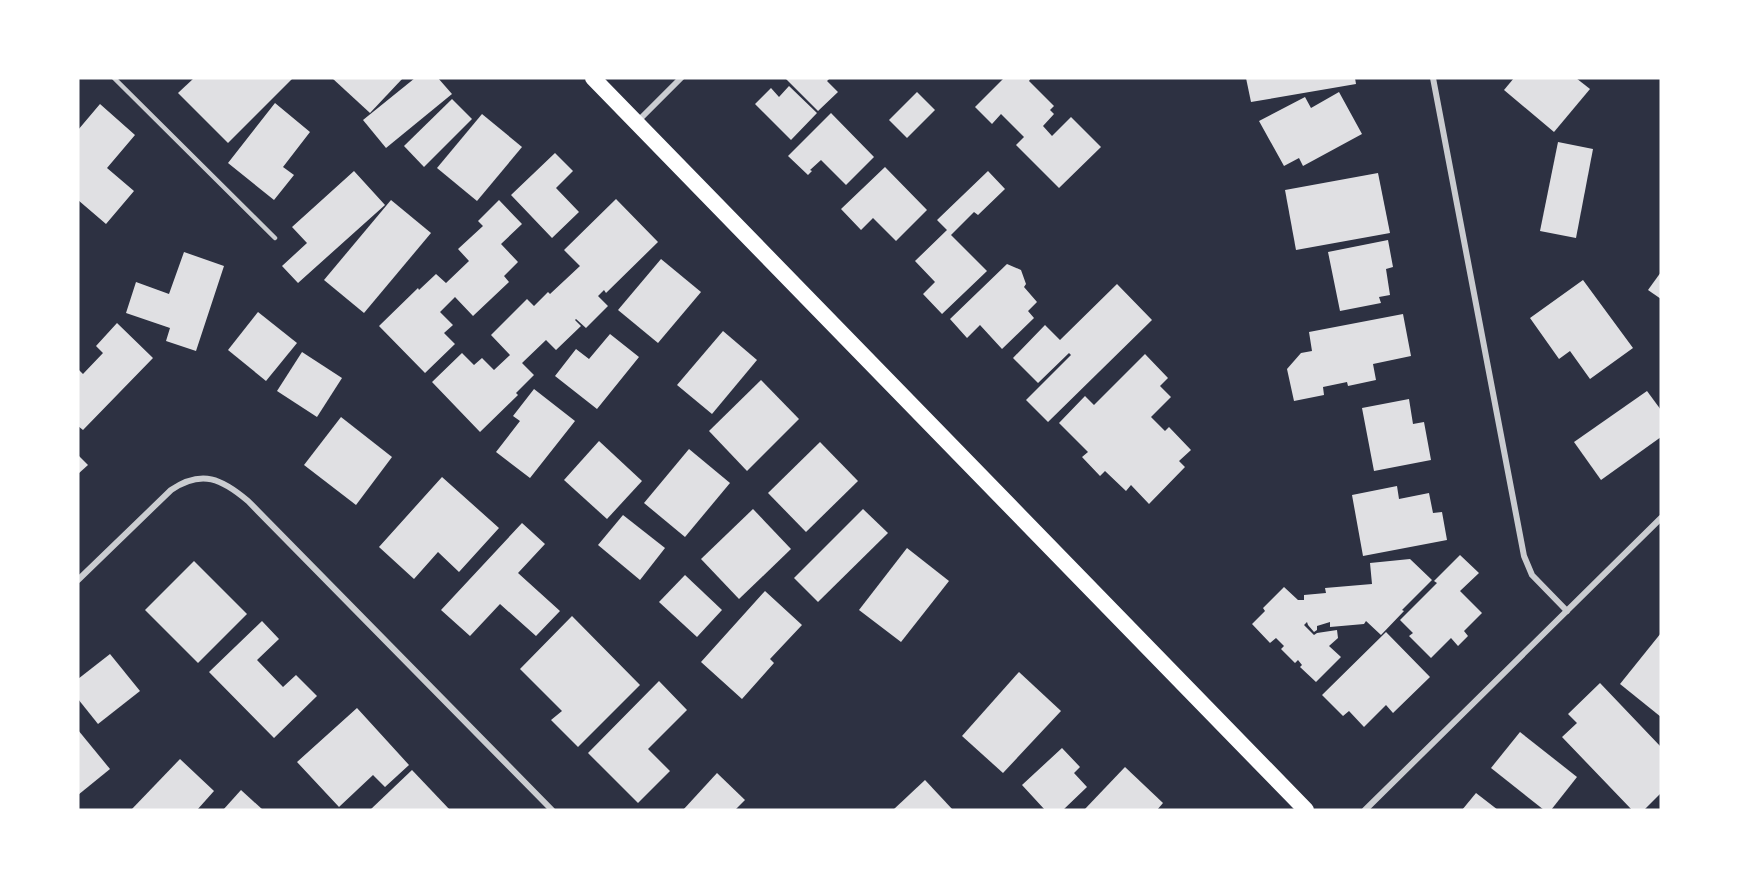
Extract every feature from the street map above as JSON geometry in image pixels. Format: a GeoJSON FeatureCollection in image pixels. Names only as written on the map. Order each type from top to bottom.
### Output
{"type":"FeatureCollection","features":[{"type":"Feature","properties":{"kind":"highway"},"geometry":{"type":"LineString","coordinates":[[593,78],[1306,810]]}},
{"type":"Feature","properties":{"kind":"street"},"geometry":{"type":"LineString","coordinates":[[637,123],[681,78]]}},
{"type":"Feature","properties":{"kind":"street"},"geometry":{"type":"LineString","coordinates":[[1432,78],[1524,556],[1532,575],[1567,611]]}},
{"type":"Feature","properties":{"kind":"street"},"geometry":{"type":"LineString","coordinates":[[78,580],[171,490],[184,481],[195,478],[219,482],[236,490],[552,810]]}},
{"type":"Feature","properties":{"kind":"street"},"geometry":{"type":"LineString","coordinates":[[1365,810],[1661,518]]}},
{"type":"Feature","properties":{"kind":"lane"},"geometry":{"type":"LineString","coordinates":[[114,78],[275,238]]}},
{"type":"Feature","properties":{"kind":"building"},"geometry":{"type":"Polygon","coordinates":[[[194,78],[293,78],[228,143],[178,93],[194,78]]]}},
{"type":"Feature","properties":{"kind":"building"},"geometry":{"type":"Polygon","coordinates":[[[332,78],[403,78],[370,113],[332,78]]]}},
{"type":"Feature","properties":{"kind":"building"},"geometry":{"type":"Polygon","coordinates":[[[415,78],[438,78],[452,94],[386,148],[363,120],[415,78]]]}},
{"type":"Feature","properties":{"kind":"building"},"geometry":{"type":"Polygon","coordinates":[[[785,78],[830,78],[827,81],[838,92],[818,111],[785,78]]]}},
{"type":"Feature","properties":{"kind":"building"},"geometry":{"type":"Polygon","coordinates":[[[1004,78],[1031,78],[1029,81],[1054,106],[1050,110],[1054,114],[1043,126],[1052,136],[1071,117],[1101,147],[1059,188],[1016,145],[1024,137],[1001,114],[992,124],[975,107],[1004,78]]]}},
{"type":"Feature","properties":{"kind":"building"},"geometry":{"type":"Polygon","coordinates":[[[1246,78],[1355,78],[1356,84],[1251,102],[1246,78]]]}},
{"type":"Feature","properties":{"kind":"building"},"geometry":{"type":"Polygon","coordinates":[[[1514,78],[1576,78],[1590,89],[1554,132],[1504,90],[1514,78]]]}},
{"type":"Feature","properties":{"kind":"building"},"geometry":{"type":"Polygon","coordinates":[[[789,86],[817,113],[791,140],[755,104],[771,88],[779,97],[789,86]]]}},
{"type":"Feature","properties":{"kind":"building"},"geometry":{"type":"Polygon","coordinates":[[[917,92],[935,110],[907,138],[889,120],[917,92]]]}},
{"type":"Feature","properties":{"kind":"building"},"geometry":{"type":"Polygon","coordinates":[[[1339,92],[1362,134],[1303,166],[1299,158],[1284,166],[1259,121],[1305,97],[1311,108],[1339,92]]]}},
{"type":"Feature","properties":{"kind":"building"},"geometry":{"type":"Polygon","coordinates":[[[452,99],[472,119],[424,167],[404,146],[452,99]]]}},
{"type":"Feature","properties":{"kind":"building"},"geometry":{"type":"Polygon","coordinates":[[[275,103],[310,132],[283,167],[294,175],[274,200],[228,163],[275,103]]]}},
{"type":"Feature","properties":{"kind":"building"},"geometry":{"type":"Polygon","coordinates":[[[100,104],[135,135],[107,168],[134,191],[106,224],[78,200],[78,130],[100,104]]]}},
{"type":"Feature","properties":{"kind":"building"},"geometry":{"type":"Polygon","coordinates":[[[831,113],[874,157],[846,185],[821,160],[808,175],[788,156],[831,113]]]}},
{"type":"Feature","properties":{"kind":"building"},"geometry":{"type":"Polygon","coordinates":[[[482,114],[522,147],[477,201],[437,168],[482,114]]]}},
{"type":"Feature","properties":{"kind":"building"},"geometry":{"type":"Polygon","coordinates":[[[1558,142],[1593,149],[1576,238],[1540,231],[1558,142]]]}},
{"type":"Feature","properties":{"kind":"building"},"geometry":{"type":"Polygon","coordinates":[[[555,153],[573,171],[556,188],[579,212],[552,238],[511,195],[555,153]]]}},
{"type":"Feature","properties":{"kind":"building"},"geometry":{"type":"Polygon","coordinates":[[[885,167],[927,210],[896,241],[873,218],[861,230],[841,209],[885,167]]]}},
{"type":"Feature","properties":{"kind":"building"},"geometry":{"type":"Polygon","coordinates":[[[354,171],[385,205],[298,283],[282,266],[307,243],[292,227],[354,171]]]}},
{"type":"Feature","properties":{"kind":"building"},"geometry":{"type":"Polygon","coordinates":[[[988,171],[1005,189],[978,215],[974,212],[951,235],[987,271],[942,314],[923,294],[935,282],[915,261],[947,230],[937,220],[988,171]]]}},
{"type":"Feature","properties":{"kind":"building"},"geometry":{"type":"Polygon","coordinates":[[[1378,173],[1390,233],[1296,250],[1285,190],[1378,173]]]}},
{"type":"Feature","properties":{"kind":"building"},"geometry":{"type":"Polygon","coordinates":[[[616,199],[658,242],[606,293],[604,290],[598,296],[608,306],[586,328],[576,319],[581,326],[556,350],[546,340],[522,363],[534,375],[516,393],[518,395],[480,432],[432,382],[462,353],[474,365],[482,358],[494,370],[510,355],[491,335],[527,299],[534,306],[580,266],[564,250],[616,199]]]}},
{"type":"Feature","properties":{"kind":"building"},"geometry":{"type":"Polygon","coordinates":[[[391,200],[431,233],[364,313],[324,280],[391,200]]]}},
{"type":"Feature","properties":{"kind":"building"},"geometry":{"type":"Polygon","coordinates":[[[499,200],[522,224],[501,244],[518,262],[504,276],[509,282],[473,316],[455,297],[440,312],[453,325],[444,333],[455,344],[425,373],[379,326],[436,274],[446,283],[469,261],[458,249],[483,226],[478,221],[499,200]]]}},
{"type":"Feature","properties":{"kind":"building"},"geometry":{"type":"Polygon","coordinates":[[[1388,240],[1393,267],[1386,269],[1390,295],[1379,297],[1381,303],[1340,311],[1328,252],[1388,240]]]}},
{"type":"Feature","properties":{"kind":"building"},"geometry":{"type":"Polygon","coordinates":[[[184,252],[224,266],[196,351],[166,341],[170,328],[126,313],[136,282],[169,294],[184,252]]]}},
{"type":"Feature","properties":{"kind":"building"},"geometry":{"type":"Polygon","coordinates":[[[661,259],[701,292],[658,343],[618,310],[661,259]]]}},
{"type":"Feature","properties":{"kind":"building"},"geometry":{"type":"Polygon","coordinates":[[[1007,264],[1021,270],[1026,284],[1024,287],[1037,302],[1028,311],[1034,318],[1002,349],[980,325],[967,338],[950,319],[1007,264]]]}},
{"type":"Feature","properties":{"kind":"building"},"geometry":{"type":"Polygon","coordinates":[[[1661,272],[1661,299],[1648,290],[1661,272]]]}},
{"type":"Feature","properties":{"kind":"building"},"geometry":{"type":"Polygon","coordinates":[[[1583,280],[1633,348],[1590,379],[1570,351],[1559,359],[1530,318],[1583,280]]]}},
{"type":"Feature","properties":{"kind":"building"},"geometry":{"type":"Polygon","coordinates":[[[1117,284],[1152,320],[1048,422],[1026,400],[1071,355],[1069,353],[1038,383],[1013,358],[1045,325],[1060,340],[1117,284]]]}},
{"type":"Feature","properties":{"kind":"building"},"geometry":{"type":"Polygon","coordinates":[[[258,312],[297,343],[266,381],[228,350],[258,312]]]}},
{"type":"Feature","properties":{"kind":"building"},"geometry":{"type":"Polygon","coordinates":[[[1403,314],[1411,356],[1373,364],[1376,380],[1348,386],[1347,382],[1323,387],[1324,395],[1294,401],[1287,369],[1301,353],[1312,351],[1309,332],[1403,314]]]}},
{"type":"Feature","properties":{"kind":"building"},"geometry":{"type":"Polygon","coordinates":[[[117,323],[153,358],[83,430],[78,426],[78,369],[83,374],[103,353],[96,346],[117,323]]]}},
{"type":"Feature","properties":{"kind":"building"},"geometry":{"type":"Polygon","coordinates":[[[723,331],[757,360],[712,414],[677,385],[723,331]]]}},
{"type":"Feature","properties":{"kind":"building"},"geometry":{"type":"Polygon","coordinates":[[[610,334],[639,357],[597,409],[555,376],[576,349],[589,359],[610,334]]]}},
{"type":"Feature","properties":{"kind":"building"},"geometry":{"type":"Polygon","coordinates":[[[302,352],[342,378],[317,417],[277,391],[302,352]]]}},
{"type":"Feature","properties":{"kind":"building"},"geometry":{"type":"Polygon","coordinates":[[[1145,354],[1168,378],[1160,386],[1171,397],[1151,417],[1165,431],[1169,427],[1191,450],[1179,461],[1185,467],[1149,504],[1131,485],[1126,491],[1105,471],[1100,476],[1082,457],[1088,452],[1059,423],[1085,396],[1094,405],[1145,354]]]}},
{"type":"Feature","properties":{"kind":"building"},"geometry":{"type":"Polygon","coordinates":[[[761,380],[799,419],[747,471],[709,431],[761,380]]]}},
{"type":"Feature","properties":{"kind":"building"},"geometry":{"type":"Polygon","coordinates":[[[534,389],[575,421],[530,478],[496,452],[520,421],[513,416],[534,389]]]}},
{"type":"Feature","properties":{"kind":"building"},"geometry":{"type":"Polygon","coordinates":[[[1647,391],[1661,410],[1661,437],[1601,480],[1574,442],[1647,391]]]}},
{"type":"Feature","properties":{"kind":"building"},"geometry":{"type":"Polygon","coordinates":[[[1409,399],[1413,424],[1424,422],[1431,460],[1374,471],[1362,408],[1409,399]]]}},
{"type":"Feature","properties":{"kind":"building"},"geometry":{"type":"Polygon","coordinates":[[[341,417],[392,457],[356,505],[304,465],[341,417]]]}},
{"type":"Feature","properties":{"kind":"building"},"geometry":{"type":"Polygon","coordinates":[[[599,441],[642,481],[607,519],[564,480],[599,441]]]}},
{"type":"Feature","properties":{"kind":"building"},"geometry":{"type":"Polygon","coordinates":[[[820,442],[858,481],[806,532],[768,493],[820,442]]]}},
{"type":"Feature","properties":{"kind":"building"},"geometry":{"type":"Polygon","coordinates":[[[689,449],[730,483],[685,537],[644,503],[689,449]]]}},
{"type":"Feature","properties":{"kind":"building"},"geometry":{"type":"Polygon","coordinates":[[[78,455],[88,465],[78,474],[78,455]]]}},
{"type":"Feature","properties":{"kind":"building"},"geometry":{"type":"Polygon","coordinates":[[[442,477],[499,528],[459,572],[438,552],[414,579],[379,547],[442,477]]]}},
{"type":"Feature","properties":{"kind":"building"},"geometry":{"type":"Polygon","coordinates":[[[1397,486],[1399,499],[1429,493],[1433,513],[1442,512],[1447,540],[1363,556],[1352,495],[1397,486]]]}},
{"type":"Feature","properties":{"kind":"building"},"geometry":{"type":"Polygon","coordinates":[[[753,509],[791,549],[739,599],[701,559],[753,509]]]}},
{"type":"Feature","properties":{"kind":"building"},"geometry":{"type":"Polygon","coordinates":[[[863,509],[888,533],[818,602],[794,578],[863,509]]]}},
{"type":"Feature","properties":{"kind":"building"},"geometry":{"type":"Polygon","coordinates":[[[623,515],[665,548],[640,580],[598,545],[623,515]]]}},
{"type":"Feature","properties":{"kind":"building"},"geometry":{"type":"Polygon","coordinates":[[[522,523],[545,544],[518,573],[560,611],[536,636],[500,604],[470,636],[441,610],[522,523]]]}},
{"type":"Feature","properties":{"kind":"building"},"geometry":{"type":"Polygon","coordinates":[[[907,548],[949,581],[901,642],[859,610],[907,548]]]}},
{"type":"Feature","properties":{"kind":"building"},"geometry":{"type":"Polygon","coordinates":[[[1460,555],[1479,573],[1460,591],[1482,613],[1464,631],[1468,636],[1458,646],[1451,638],[1431,658],[1409,636],[1413,633],[1400,620],[1437,583],[1434,581],[1460,555]]]}},
{"type":"Feature","properties":{"kind":"building"},"geometry":{"type":"Polygon","coordinates":[[[1410,559],[1432,580],[1381,635],[1366,621],[1364,624],[1330,627],[1330,622],[1317,626],[1314,632],[1307,622],[1304,625],[1314,635],[1337,630],[1338,638],[1329,646],[1341,657],[1316,682],[1300,667],[1302,665],[1298,660],[1295,663],[1281,649],[1284,646],[1276,638],[1270,643],[1252,624],[1265,611],[1263,608],[1284,587],[1298,600],[1304,600],[1304,595],[1326,593],[1325,588],[1372,584],[1370,563],[1410,559]]]}},
{"type":"Feature","properties":{"kind":"building"},"geometry":{"type":"Polygon","coordinates":[[[194,561],[247,614],[198,663],[145,610],[194,561]]]}},
{"type":"Feature","properties":{"kind":"building"},"geometry":{"type":"Polygon","coordinates":[[[685,575],[722,610],[697,637],[659,602],[685,575]]]}},
{"type":"Feature","properties":{"kind":"building"},"geometry":{"type":"Polygon","coordinates":[[[765,591],[802,625],[770,659],[774,663],[742,699],[701,662],[765,591]]]}},
{"type":"Feature","properties":{"kind":"building"},"geometry":{"type":"Polygon","coordinates":[[[572,616],[640,685],[578,747],[551,720],[562,711],[520,669],[572,616]]]}},
{"type":"Feature","properties":{"kind":"building"},"geometry":{"type":"Polygon","coordinates":[[[262,621],[279,639],[257,660],[283,687],[296,675],[317,696],[274,738],[209,672],[262,621]]]}},
{"type":"Feature","properties":{"kind":"building"},"geometry":{"type":"Polygon","coordinates":[[[1386,632],[1430,677],[1393,713],[1386,705],[1364,727],[1349,711],[1343,716],[1322,695],[1386,632]]]}},
{"type":"Feature","properties":{"kind":"building"},"geometry":{"type":"Polygon","coordinates":[[[1661,633],[1661,717],[1620,684],[1661,633]]]}},
{"type":"Feature","properties":{"kind":"building"},"geometry":{"type":"Polygon","coordinates":[[[110,654],[140,691],[98,724],[78,699],[78,679],[110,654]]]}},
{"type":"Feature","properties":{"kind":"building"},"geometry":{"type":"Polygon","coordinates":[[[1019,672],[1061,711],[1003,773],[962,736],[1019,672]]]}},
{"type":"Feature","properties":{"kind":"building"},"geometry":{"type":"Polygon","coordinates":[[[659,681],[687,710],[648,749],[670,771],[638,803],[588,753],[659,681]]]}},
{"type":"Feature","properties":{"kind":"building"},"geometry":{"type":"Polygon","coordinates":[[[1600,683],[1661,747],[1661,793],[1644,810],[1632,810],[1562,737],[1577,723],[1568,714],[1600,683]]]}},
{"type":"Feature","properties":{"kind":"building"},"geometry":{"type":"Polygon","coordinates":[[[357,708],[409,765],[385,787],[373,775],[339,807],[297,762],[357,708]]]}},
{"type":"Feature","properties":{"kind":"building"},"geometry":{"type":"Polygon","coordinates":[[[78,730],[110,769],[78,795],[78,730]]]}},
{"type":"Feature","properties":{"kind":"building"},"geometry":{"type":"Polygon","coordinates":[[[1520,732],[1577,777],[1551,810],[1544,810],[1491,768],[1520,732]]]}},
{"type":"Feature","properties":{"kind":"building"},"geometry":{"type":"Polygon","coordinates":[[[1062,748],[1080,767],[1074,773],[1087,787],[1063,810],[1045,810],[1022,785],[1062,748]]]}},
{"type":"Feature","properties":{"kind":"building"},"geometry":{"type":"Polygon","coordinates":[[[180,759],[214,791],[197,810],[131,810],[180,759]]]}},
{"type":"Feature","properties":{"kind":"building"},"geometry":{"type":"Polygon","coordinates":[[[1125,767],[1163,803],[1157,810],[1084,810],[1125,767]]]}},
{"type":"Feature","properties":{"kind":"building"},"geometry":{"type":"Polygon","coordinates":[[[412,770],[450,810],[370,810],[412,770]]]}},
{"type":"Feature","properties":{"kind":"building"},"geometry":{"type":"Polygon","coordinates":[[[717,773],[745,800],[735,810],[683,810],[717,773]]]}},
{"type":"Feature","properties":{"kind":"building"},"geometry":{"type":"Polygon","coordinates":[[[925,780],[953,810],[893,810],[925,780]]]}},
{"type":"Feature","properties":{"kind":"building"},"geometry":{"type":"Polygon","coordinates":[[[241,790],[263,810],[223,810],[241,790]]]}},
{"type":"Feature","properties":{"kind":"building"},"geometry":{"type":"Polygon","coordinates":[[[1476,793],[1498,810],[1462,810],[1476,793]]]}}]}
